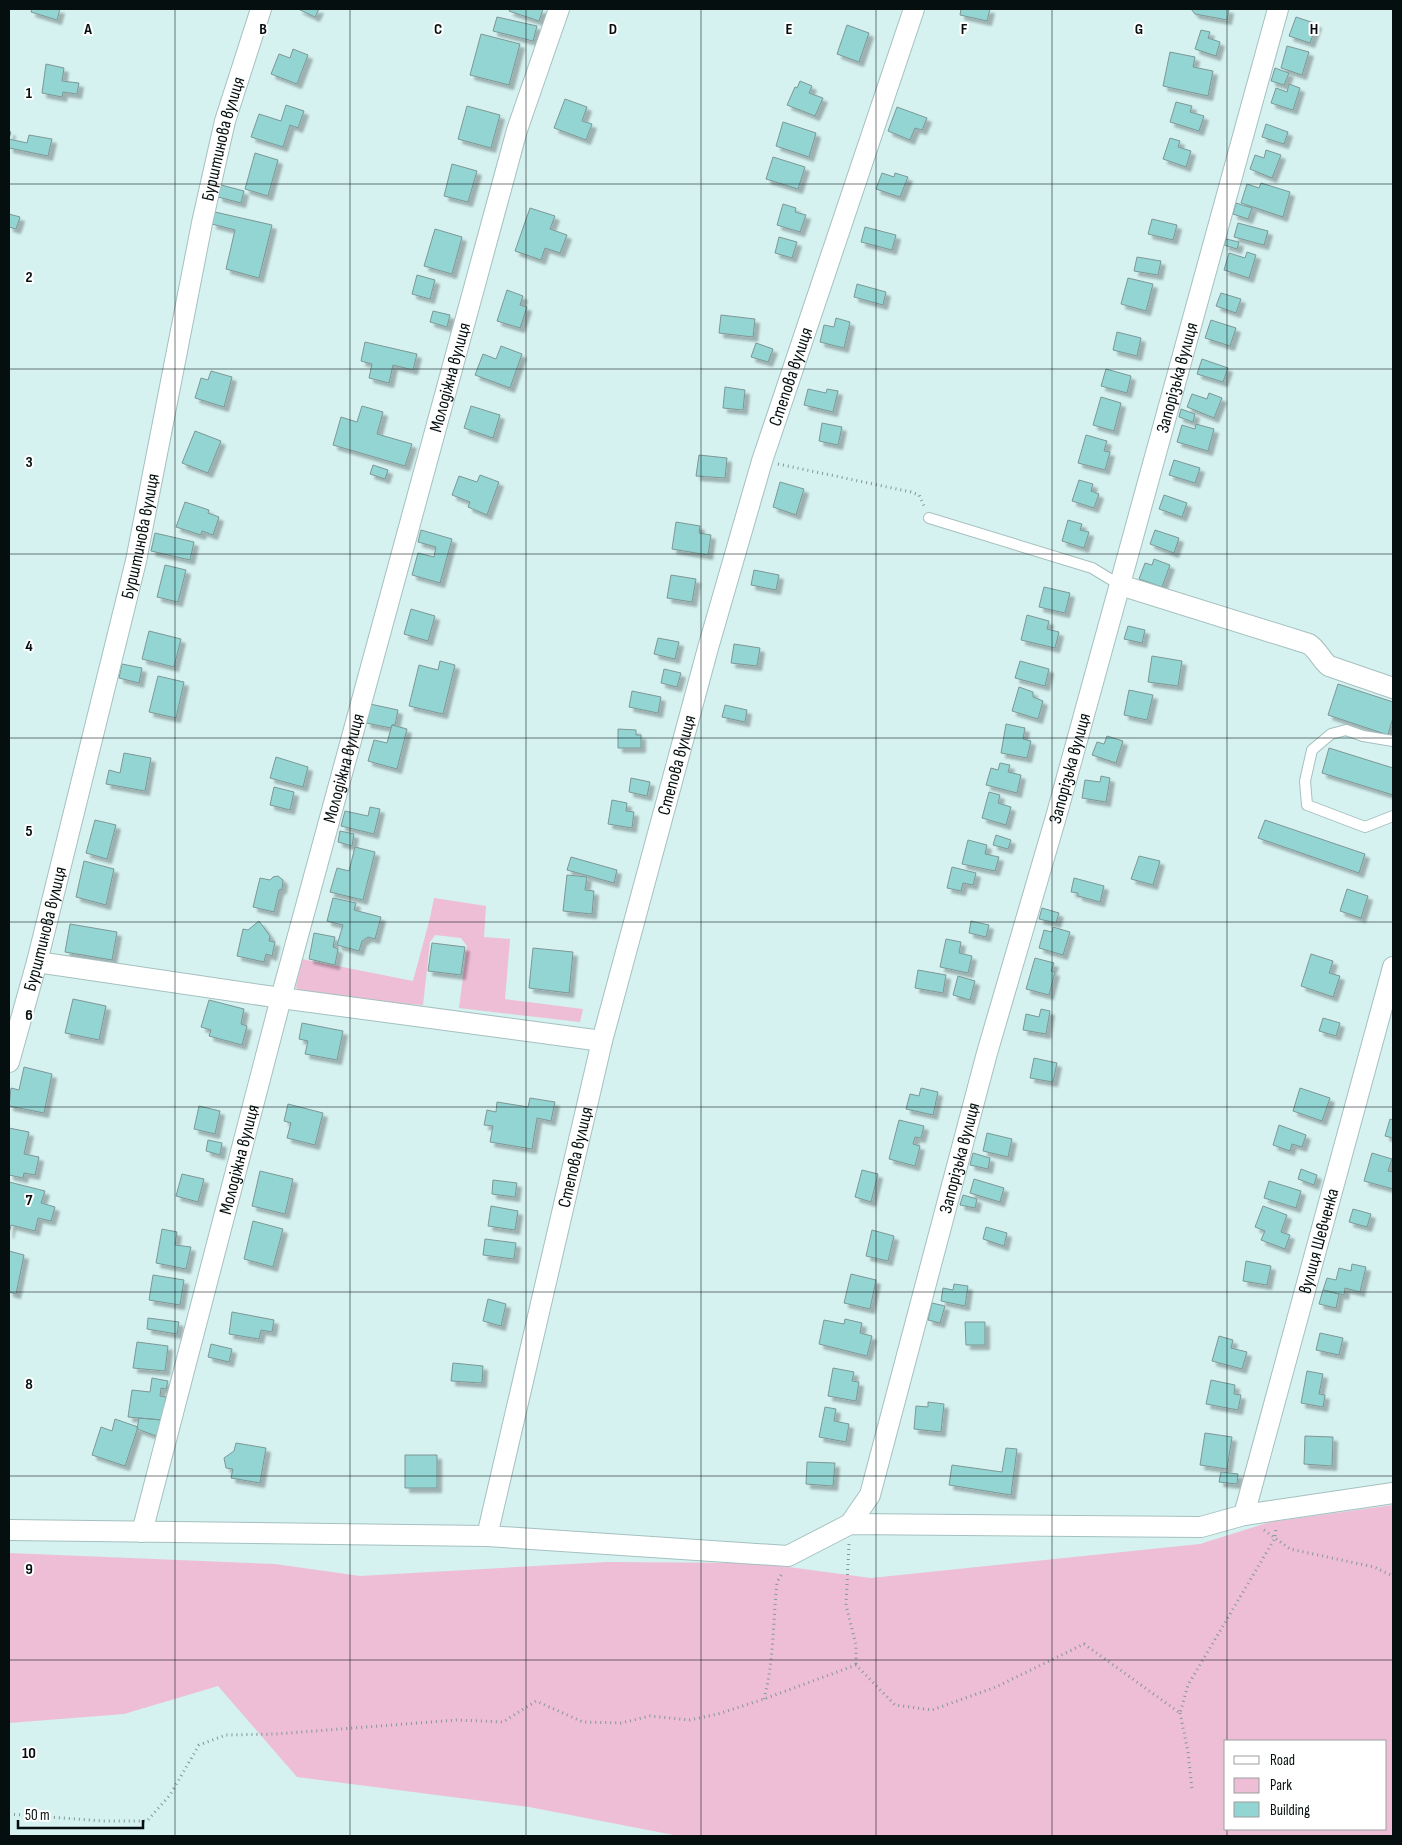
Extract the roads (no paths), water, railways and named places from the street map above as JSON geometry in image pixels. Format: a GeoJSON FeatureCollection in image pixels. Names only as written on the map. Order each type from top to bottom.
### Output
{"type":"FeatureCollection","features":[{"type":"Feature","properties":{"kind":"street","name":"Бурштинова вулиця"},"geometry":{"type":"LineString","coordinates":[[9,1062],[37,962],[136,562],[200,233],[225,121],[261,9]]}},
{"type":"Feature","properties":{"kind":"street","name":"Молодіжна вулиця"},"geometry":{"type":"LineString","coordinates":[[142,1532],[281,998],[517,130],[559,9]]}},
{"type":"Feature","properties":{"kind":"street","name":"Степова вулиця"},"geometry":{"type":"LineString","coordinates":[[487,1536],[602,1041],[706,657],[762,461],[914,9]]}},
{"type":"Feature","properties":{"kind":"street","name":"Запорізька вулиця"},"geometry":{"type":"LineString","coordinates":[[850,1524],[870,1495],[987,1053],[1056,817],[1278,9]]}},
{"type":"Feature","properties":{"kind":"street"},"geometry":{"type":"LineString","coordinates":[[1120,585],[1309,644],[1318,652],[1324,663],[1328,666],[1393,688]]}},
{"type":"Feature","properties":{"kind":"street"},"geometry":{"type":"LineString","coordinates":[[37,962],[281,998],[602,1041]]}},
{"type":"Feature","properties":{"kind":"street","name":"вулиця Шевченка"},"geometry":{"type":"LineString","coordinates":[[1244,1515],[1393,967]]}},
{"type":"Feature","properties":{"kind":"street"},"geometry":{"type":"LineString","coordinates":[[9,1530],[487,1536],[788,1556],[850,1524],[1201,1527],[1244,1515],[1393,1493]]}},
{"type":"Feature","properties":{"kind":"lane"},"geometry":{"type":"LineString","coordinates":[[929,518],[1092,568],[1120,585]]}},
{"type":"Feature","properties":{"kind":"lane"},"geometry":{"type":"LineString","coordinates":[[1393,740],[1363,736],[1346,730],[1331,734],[1312,750],[1305,781],[1307,804],[1365,827],[1393,816]]}}]}
